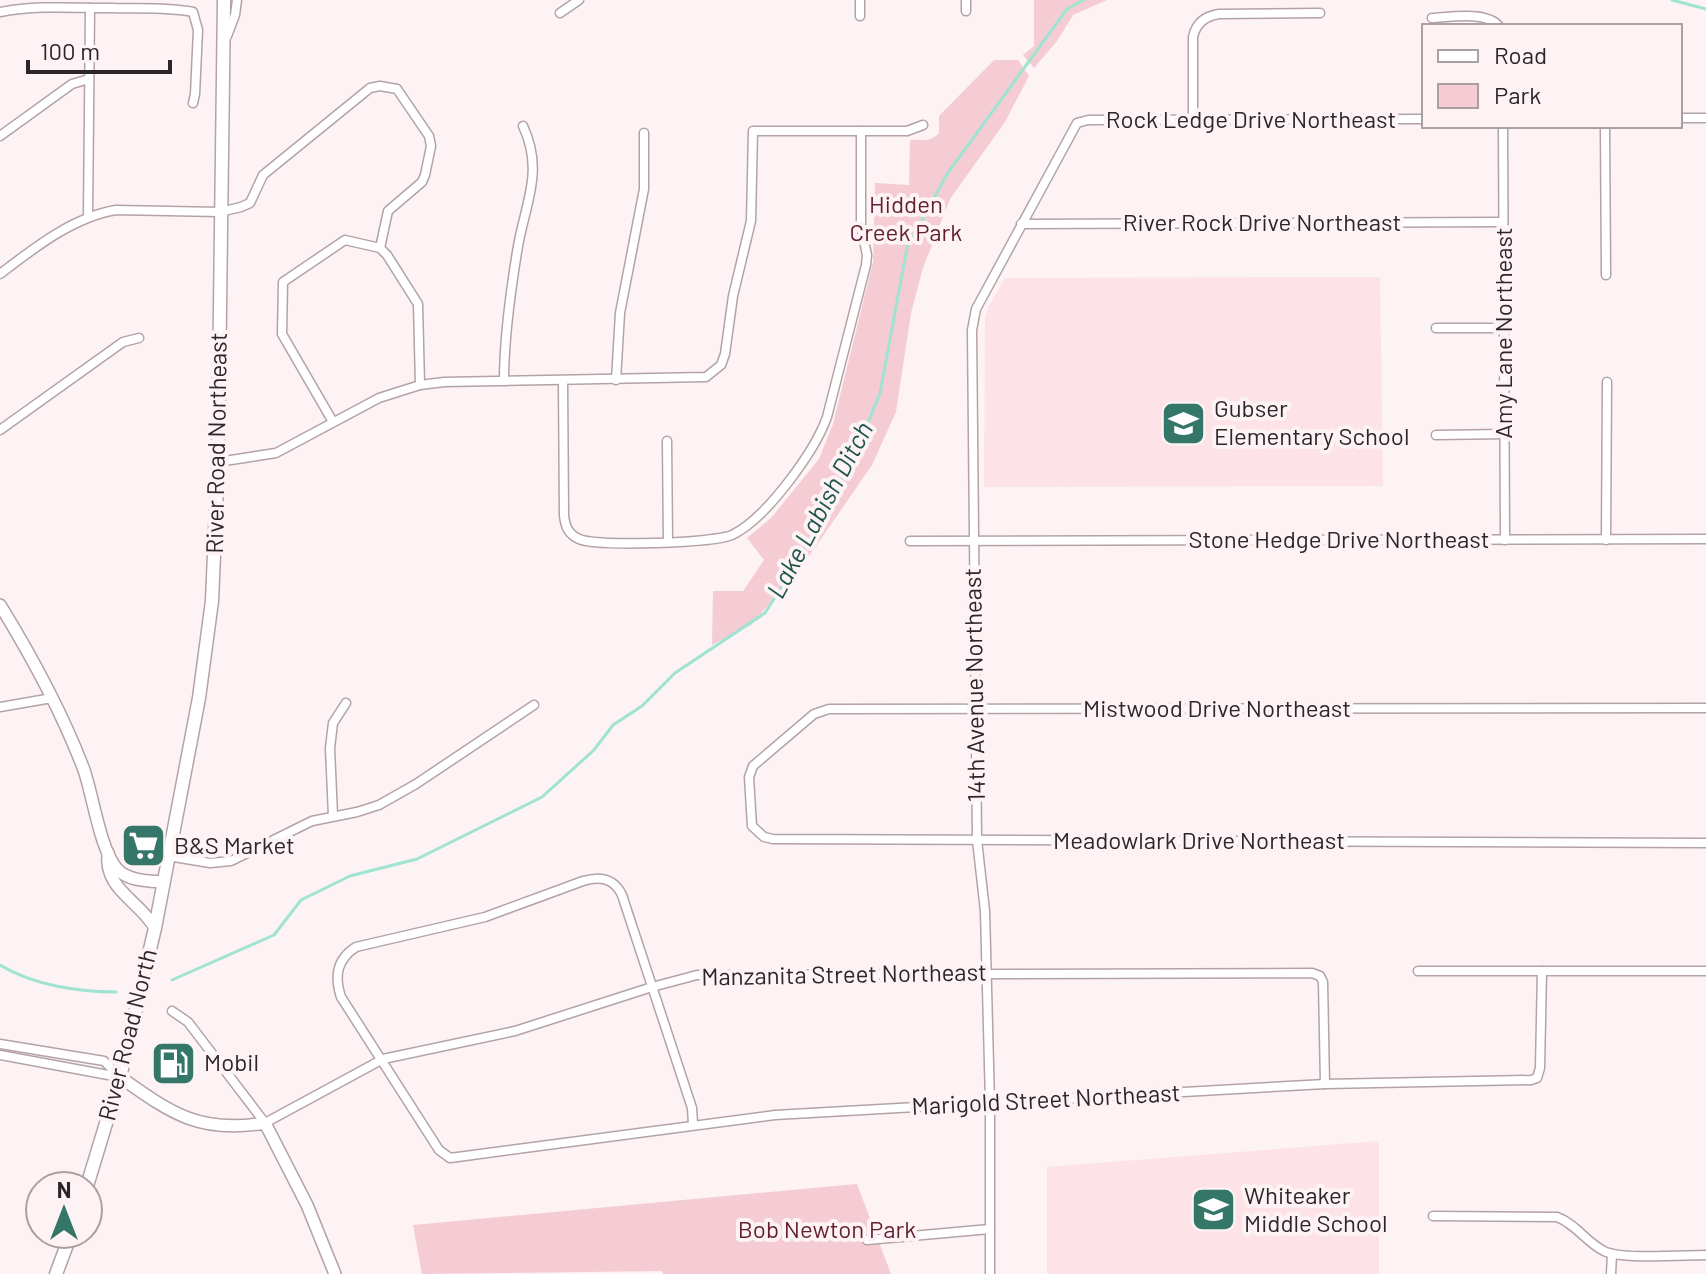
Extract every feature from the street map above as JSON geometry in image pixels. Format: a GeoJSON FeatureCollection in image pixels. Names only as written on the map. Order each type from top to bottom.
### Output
{"type":"FeatureCollection","features":[{"type":"Feature","properties":{"kind":"main road","name":"River Road Northeast"},"geometry":{"type":"LineString","coordinates":[[163,882],[199,698],[212,601],[218,462],[224,0]]}},
{"type":"Feature","properties":{"kind":"main road"},"geometry":{"type":"LineString","coordinates":[[0,605],[52,698],[84,772],[113,864],[126,876],[163,882]]}},
{"type":"Feature","properties":{"kind":"main road"},"geometry":{"type":"LineString","coordinates":[[108,853],[106,868],[112,879],[155,928]]}},
{"type":"Feature","properties":{"kind":"main road","name":"River Road North"},"geometry":{"type":"LineString","coordinates":[[92,1170],[120,1077],[163,882]]}},
{"type":"Feature","properties":{"kind":"main road","name":"Manzanita Street Northeast"},"geometry":{"type":"LineString","coordinates":[[120,1077],[168,1109],[196,1122],[221,1126],[265,1123]]}},
{"type":"Feature","properties":{"kind":"main road"},"geometry":{"type":"LineString","coordinates":[[265,1123],[307,1205],[335,1274]]}},
{"type":"Feature","properties":{"kind":"main road"},"geometry":{"type":"LineString","coordinates":[[56,1274],[65,1250]]}},
{"type":"Feature","properties":{"kind":"street"},"geometry":{"type":"LineString","coordinates":[[222,48],[235,15],[237,0]]}},
{"type":"Feature","properties":{"kind":"street"},"geometry":{"type":"LineString","coordinates":[[560,13],[579,0]]}},
{"type":"Feature","properties":{"kind":"street"},"geometry":{"type":"LineString","coordinates":[[860,0],[860,16]]}},
{"type":"Feature","properties":{"kind":"street"},"geometry":{"type":"LineString","coordinates":[[966,0],[966,11]]}},
{"type":"Feature","properties":{"kind":"street"},"geometry":{"type":"LineString","coordinates":[[0,12],[36,8],[178,9],[193,12],[198,30],[193,103]]}},
{"type":"Feature","properties":{"kind":"street"},"geometry":{"type":"LineString","coordinates":[[88,217],[90,8]]}},
{"type":"Feature","properties":{"kind":"street"},"geometry":{"type":"LineString","coordinates":[[1193,120],[1193,37],[1195,29],[1204,19],[1219,14],[1320,13]]}},
{"type":"Feature","properties":{"kind":"street"},"geometry":{"type":"LineString","coordinates":[[1432,18],[1485,18],[1497,24]]}},
{"type":"Feature","properties":{"kind":"street"},"geometry":{"type":"LineString","coordinates":[[0,136],[72,84],[89,79]]}},
{"type":"Feature","properties":{"kind":"street"},"geometry":{"type":"LineString","coordinates":[[0,274],[88,217],[116,210],[220,212],[250,203],[263,175],[370,88],[380,86],[397,89],[429,136],[431,146],[422,182],[388,211],[380,248]]}},
{"type":"Feature","properties":{"kind":"street"},"geometry":{"type":"LineString","coordinates":[[1682,118],[1706,118]]}},
{"type":"Feature","properties":{"kind":"street","name":"Rock Ledge Drive Northeast"},"geometry":{"type":"LineString","coordinates":[[1077,123],[1422,119]]}},
{"type":"Feature","properties":{"kind":"street","name":"14th Avenue Northeast"},"geometry":{"type":"LineString","coordinates":[[990,1274],[987,973],[984,885],[977,840],[973,320],[979,302],[1077,123]]}},
{"type":"Feature","properties":{"kind":"street"},"geometry":{"type":"LineString","coordinates":[[218,462],[276,453],[379,398],[420,385],[706,377],[721,365],[725,354],[733,296],[753,210],[753,131],[907,131],[923,125]]}},
{"type":"Feature","properties":{"kind":"street"},"geometry":{"type":"LineString","coordinates":[[504,381],[504,352],[515,265],[532,187],[532,147],[523,126]]}},
{"type":"Feature","properties":{"kind":"street","name":"Amy Lane Northeast"},"geometry":{"type":"LineString","coordinates":[[1503,128],[1505,540]]}},
{"type":"Feature","properties":{"kind":"street"},"geometry":{"type":"LineString","coordinates":[[1605,128],[1606,275]]}},
{"type":"Feature","properties":{"kind":"street"},"geometry":{"type":"LineString","coordinates":[[563,381],[564,515],[565,525],[571,534],[593,542],[706,541],[733,534],[757,516],[818,440],[827,417],[866,265],[861,227],[861,131]]}},
{"type":"Feature","properties":{"kind":"street"},"geometry":{"type":"LineString","coordinates":[[616,380],[620,313],[644,189],[644,133]]}},
{"type":"Feature","properties":{"kind":"street","name":"River Rock Drive Northeast"},"geometry":{"type":"LineString","coordinates":[[1021,224],[1503,222]]}},
{"type":"Feature","properties":{"kind":"street"},"geometry":{"type":"LineString","coordinates":[[333,422],[282,334],[283,282],[345,240],[380,248],[418,304],[420,385]]}},
{"type":"Feature","properties":{"kind":"street"},"geometry":{"type":"LineString","coordinates":[[1436,328],[1504,328]]}},
{"type":"Feature","properties":{"kind":"street"},"geometry":{"type":"LineString","coordinates":[[0,430],[123,342],[139,338]]}},
{"type":"Feature","properties":{"kind":"street"},"geometry":{"type":"LineString","coordinates":[[1606,540],[1607,382]]}},
{"type":"Feature","properties":{"kind":"street"},"geometry":{"type":"LineString","coordinates":[[1436,435],[1505,434]]}},
{"type":"Feature","properties":{"kind":"street"},"geometry":{"type":"LineString","coordinates":[[667,441],[668,542]]}},
{"type":"Feature","properties":{"kind":"street","name":"Stone Hedge Drive Northeast"},"geometry":{"type":"LineString","coordinates":[[910,541],[1706,539]]}},
{"type":"Feature","properties":{"kind":"street"},"geometry":{"type":"LineString","coordinates":[[0,707],[52,698]]}},
{"type":"Feature","properties":{"kind":"street"},"geometry":{"type":"LineString","coordinates":[[333,816],[330,748],[333,723],[346,703]]}},
{"type":"Feature","properties":{"kind":"street"},"geometry":{"type":"LineString","coordinates":[[168,856],[210,863],[231,861],[257,850],[289,830],[368,809],[394,797],[534,705]]}},
{"type":"Feature","properties":{"kind":"street","name":"Mistwood Drive Northeast"},"geometry":{"type":"LineString","coordinates":[[750,770],[821,710],[1706,708]]}},
{"type":"Feature","properties":{"kind":"street","name":"Meadowlark Drive Northeast"},"geometry":{"type":"LineString","coordinates":[[750,770],[751,820],[757,832],[764,837],[1706,843]]}},
{"type":"Feature","properties":{"kind":"street"},"geometry":{"type":"LineString","coordinates":[[383,1059],[341,997],[337,973],[347,953],[356,947],[485,917],[592,879],[607,880],[615,883],[622,895],[692,1108],[693,1124]]}},
{"type":"Feature","properties":{"kind":"street"},"geometry":{"type":"LineString","coordinates":[[1418,971],[1706,971]]}},
{"type":"Feature","properties":{"kind":"street","name":"Marigold Street Northeast"},"geometry":{"type":"LineString","coordinates":[[383,1059],[439,1150],[450,1158],[751,1116],[1325,1084],[1525,1080],[1537,1078],[1540,1068],[1542,971]]}},
{"type":"Feature","properties":{"kind":"street","name":"Manzanita Street Northeast"},"geometry":{"type":"LineString","coordinates":[[265,1123],[383,1059],[515,1031],[652,987],[710,974],[1303,973],[1320,976],[1325,1084]]}},
{"type":"Feature","properties":{"kind":"street"},"geometry":{"type":"LineString","coordinates":[[172,1011],[188,1022],[265,1123]]}},
{"type":"Feature","properties":{"kind":"street"},"geometry":{"type":"LineString","coordinates":[[0,1044],[104,1061],[120,1077]]}},
{"type":"Feature","properties":{"kind":"street"},"geometry":{"type":"LineString","coordinates":[[0,1055],[120,1077]]}},
{"type":"Feature","properties":{"kind":"street"},"geometry":{"type":"LineString","coordinates":[[1433,1216],[1557,1217],[1566,1220],[1587,1240],[1612,1254],[1706,1255]]}},
{"type":"Feature","properties":{"kind":"street"},"geometry":{"type":"LineString","coordinates":[[867,1240],[990,1229]]}},
{"type":"Feature","properties":{"kind":"street"},"geometry":{"type":"LineString","coordinates":[[1611,1274],[1612,1254]]}},
{"type":"Feature","properties":{"kind":"shaded area","name":"Gubser Elementary School"},"geometry":{"type":"Polygon","coordinates":[[[1380,277],[1383,486],[984,487],[985,319],[1005,278],[1380,277]]]}},
{"type":"Feature","properties":{"kind":"shaded area","name":"Whiteaker Middle School"},"geometry":{"type":"Polygon","coordinates":[[[1379,1141],[1379,1274],[1047,1274],[1047,1167],[1379,1141]]]}},
{"type":"Feature","properties":{"kind":"green space"},"geometry":{"type":"Polygon","coordinates":[[[1034,0],[1107,0],[1073,15],[1057,41],[1034,68],[1023,55],[1034,46],[1034,0]]]}},
{"type":"Feature","properties":{"kind":"green space","name":"Hidden Creek Park"},"geometry":{"type":"Polygon","coordinates":[[[994,60],[1018,60],[1029,76],[1005,122],[950,199],[923,268],[911,313],[896,412],[872,465],[805,562],[751,625],[712,645],[713,591],[743,591],[764,560],[747,538],[771,518],[819,459],[833,424],[873,262],[875,183],[909,185],[910,140],[936,136],[939,133],[939,116],[994,60]]]}},
{"type":"Feature","properties":{"kind":"green space","name":"Bob Newton Park"},"geometry":{"type":"Polygon","coordinates":[[[857,1184],[891,1274],[663,1274],[662,1271],[422,1274],[413,1225],[857,1184]]]}},
{"type":"Feature","properties":{"kind":"waterway","name":"Lake Labish Ditch"},"geometry":{"type":"LineString","coordinates":[[172,980],[274,935],[301,900],[350,876],[417,859],[542,797],[594,750],[613,725],[642,706],[675,673],[765,613],[795,566],[855,455],[880,393],[907,248],[947,174],[1067,9],[1084,0]]}},
{"type":"Feature","properties":{"kind":"waterway","name":"Lake Labish Ditch"},"geometry":{"type":"LineString","coordinates":[[1672,0],[1706,9]]}},
{"type":"Feature","properties":{"kind":"waterway","name":"Lake Labish Ditch"},"geometry":{"type":"LineString","coordinates":[[0,965],[27,978],[56,986],[116,992]]}},
{"type":"Feature","properties":{"kind":"place","name":"Gubser Elementary School"},"geometry":{"type":"Point","coordinates":[1183,423]}},
{"type":"Feature","properties":{"kind":"place","name":"B&S Market"},"geometry":{"type":"Point","coordinates":[143,846]}},
{"type":"Feature","properties":{"kind":"place","name":"Mobil"},"geometry":{"type":"Point","coordinates":[173,1063]}},
{"type":"Feature","properties":{"kind":"place","name":"Whiteaker Middle School"},"geometry":{"type":"Point","coordinates":[1213,1210]}}]}
